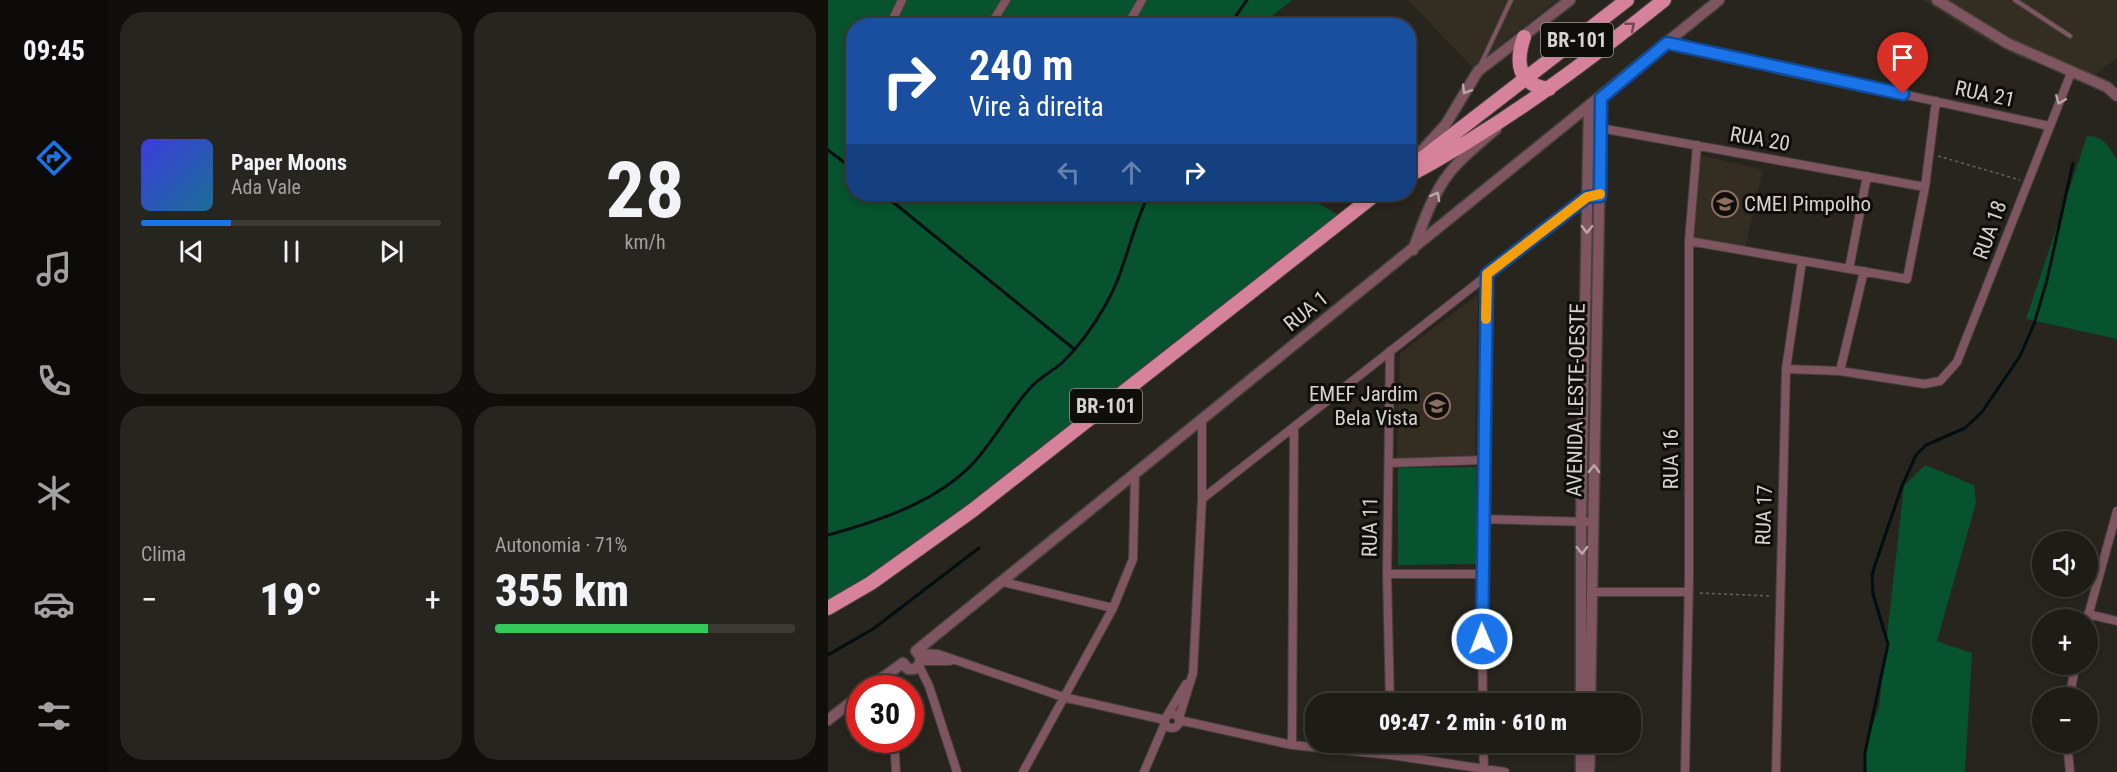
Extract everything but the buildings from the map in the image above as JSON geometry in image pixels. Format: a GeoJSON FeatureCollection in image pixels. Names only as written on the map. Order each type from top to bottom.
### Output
{"type":"FeatureCollection","features":[{"type":"Feature","properties":{"kind":"main road","name":"BR-101"},"geometry":{"type":"LineString","coordinates":[[1416,162],[1527,80],[1627,0]]}},
{"type":"Feature","properties":{"kind":"main road"},"geometry":{"type":"LineString","coordinates":[[1416,172],[1448,154],[1549,89],[1664,0]]}},
{"type":"Feature","properties":{"kind":"main road"},"geometry":{"type":"LineString","coordinates":[[1524,37],[1519,51],[1518,66],[1527,80],[1536,87],[1549,89]]}},
{"type":"Feature","properties":{"kind":"main road","name":"BR-101"},"geometry":{"type":"LineString","coordinates":[[828,608],[871,583],[973,510],[1367,201]]}},
{"type":"Feature","properties":{"kind":"street"},"geometry":{"type":"LineString","coordinates":[[893,18],[902,0]]}},
{"type":"Feature","properties":{"kind":"street"},"geometry":{"type":"LineString","coordinates":[[995,18],[1006,0]]}},
{"type":"Feature","properties":{"kind":"street"},"geometry":{"type":"LineString","coordinates":[[1132,18],[1142,0]]}},
{"type":"Feature","properties":{"kind":"street"},"geometry":{"type":"LineString","coordinates":[[1416,159],[1446,124],[1478,71],[1570,0]]}},
{"type":"Feature","properties":{"kind":"street","name":"RUA 1"},"geometry":{"type":"LineString","coordinates":[[903,663],[904,656],[908,652],[918,660],[1003,582],[1589,108],[1719,0]]}},
{"type":"Feature","properties":{"kind":"street"},"geometry":{"type":"LineString","coordinates":[[1937,0],[2007,43],[2107,87],[2117,96]]}},
{"type":"Feature","properties":{"kind":"street","name":"RUA 21"},"geometry":{"type":"LineString","coordinates":[[1667,43],[2049,126]]}},
{"type":"Feature","properties":{"kind":"street","name":"RUA 18"},"geometry":{"type":"LineString","coordinates":[[1840,371],[1924,384],[1940,381],[1957,362],[2026,182],[2071,73]]}},
{"type":"Feature","properties":{"kind":"street","name":"AVENIDA LESTE-OESTE"},"geometry":{"type":"LineString","coordinates":[[1590,693],[1601,98]]}},
{"type":"Feature","properties":{"kind":"street"},"geometry":{"type":"LineString","coordinates":[[1689,241],[1907,279],[1925,187],[1936,101]]}},
{"type":"Feature","properties":{"kind":"street"},"geometry":{"type":"LineString","coordinates":[[1413,250],[1429,209],[1456,164],[1521,107]]}},
{"type":"Feature","properties":{"kind":"street","name":"AVENIDA LESTE-OESTE"},"geometry":{"type":"LineString","coordinates":[[1581,693],[1581,522],[1589,108]]}},
{"type":"Feature","properties":{"kind":"street","name":"RUA 20"},"geometry":{"type":"LineString","coordinates":[[1589,126],[1925,187]]}},
{"type":"Feature","properties":{"kind":"street","name":"RUA 16"},"geometry":{"type":"LineString","coordinates":[[1685,772],[1689,241],[1697,145]]}},
{"type":"Feature","properties":{"kind":"street"},"geometry":{"type":"LineString","coordinates":[[1849,269],[1867,176]]}},
{"type":"Feature","properties":{"kind":"street"},"geometry":{"type":"LineString","coordinates":[[1202,499],[1587,197],[1600,196]]}},
{"type":"Feature","properties":{"kind":"street","name":"RUA 17"},"geometry":{"type":"LineString","coordinates":[[1776,772],[1786,369],[1802,261]]}},
{"type":"Feature","properties":{"kind":"street"},"geometry":{"type":"LineString","coordinates":[[1786,369],[1840,371],[1864,271]]}},
{"type":"Feature","properties":{"kind":"street"},"geometry":{"type":"LineString","coordinates":[[1483,693],[1481,574],[1487,274]]}},
{"type":"Feature","properties":{"kind":"street","name":"RUA 11"},"geometry":{"type":"LineString","coordinates":[[1390,351],[1387,574],[1390,693]]}},
{"type":"Feature","properties":{"kind":"street"},"geometry":{"type":"LineString","coordinates":[[1144,772],[1158,741],[1173,721],[1192,673],[1202,499],[1202,421]]}},
{"type":"Feature","properties":{"kind":"street"},"geometry":{"type":"LineString","coordinates":[[1293,745],[1294,429]]}},
{"type":"Feature","properties":{"kind":"street"},"geometry":{"type":"LineString","coordinates":[[1389,463],[1483,460]]}},
{"type":"Feature","properties":{"kind":"street"},"geometry":{"type":"LineString","coordinates":[[1023,772],[1113,608],[1133,559],[1135,475]]}},
{"type":"Feature","properties":{"kind":"street"},"geometry":{"type":"LineString","coordinates":[[2089,609],[2117,511]]}},
{"type":"Feature","properties":{"kind":"street"},"geometry":{"type":"LineString","coordinates":[[1482,519],[1593,522]]}},
{"type":"Feature","properties":{"kind":"street"},"geometry":{"type":"LineString","coordinates":[[1387,574],[1481,574]]}},
{"type":"Feature","properties":{"kind":"street"},"geometry":{"type":"LineString","coordinates":[[1003,582],[1113,608]]}},
{"type":"Feature","properties":{"kind":"street"},"geometry":{"type":"LineString","coordinates":[[1593,592],[1688,592]]}},
{"type":"Feature","properties":{"kind":"street"},"geometry":{"type":"LineString","coordinates":[[2098,618],[2117,621]]}},
{"type":"Feature","properties":{"kind":"street"},"geometry":{"type":"LineString","coordinates":[[918,660],[929,686],[957,772]]}},
{"type":"Feature","properties":{"kind":"street"},"geometry":{"type":"LineString","coordinates":[[889,674],[903,663],[908,669],[918,660],[953,661],[1063,696],[1173,721],[1293,745],[1391,755],[1504,772]]}},
{"type":"Feature","properties":{"kind":"street"},"geometry":{"type":"LineString","coordinates":[[828,720],[846,706]]}},
{"type":"Feature","properties":{"kind":"street"},"geometry":{"type":"LineString","coordinates":[[895,753],[896,772]]}},
{"type":"Feature","properties":{"kind":"street"},"geometry":{"type":"LineString","coordinates":[[1483,753],[1484,769]]}},
{"type":"Feature","properties":{"kind":"street"},"geometry":{"type":"LineString","coordinates":[[1581,753],[1581,772]]}},
{"type":"Feature","properties":{"kind":"street"},"geometry":{"type":"LineString","coordinates":[[1590,753],[1590,772]]}},
{"type":"Feature","properties":{"kind":"street"},"geometry":{"type":"LineString","coordinates":[[2068,753],[2070,772]]}},
{"type":"Feature","properties":{"kind":"lane"},"geometry":{"type":"LineString","coordinates":[[1478,71],[1511,0]]}},
{"type":"Feature","properties":{"kind":"lane"},"geometry":{"type":"LineString","coordinates":[[2015,0],[2070,36]]}},
{"type":"Feature","properties":{"kind":"path"},"geometry":{"type":"LineString","coordinates":[[1929,153],[2026,182]]}},
{"type":"Feature","properties":{"kind":"path"},"geometry":{"type":"LineString","coordinates":[[1688,592],[1780,597]]}},
{"type":"Feature","properties":{"kind":"shaded area"},"geometry":{"type":"Polygon","coordinates":[[[1408,0],[1557,0],[1472,67],[1408,0]]]}},
{"type":"Feature","properties":{"kind":"shaded area"},"geometry":{"type":"Polygon","coordinates":[[[1922,0],[2117,0],[2117,58],[2089,79],[2023,59],[1978,36],[1922,0]]]}},
{"type":"Feature","properties":{"kind":"shaded area","name":"CMEI Pimpolho"},"geometry":{"type":"Polygon","coordinates":[[[1700,155],[1763,170],[1745,248],[1692,237],[1700,155]]]}},
{"type":"Feature","properties":{"kind":"shaded area","name":"EMEF Jardim Bela Vista"},"geometry":{"type":"Polygon","coordinates":[[[1478,295],[1475,458],[1397,461],[1400,353],[1478,295]]]}},
{"type":"Feature","properties":{"kind":"green space"},"geometry":{"type":"Polygon","coordinates":[[[828,0],[1292,0],[1271,18],[846,18],[846,201],[1315,201],[1343,218],[1100,409],[896,559],[828,602],[828,0]]]}},
{"type":"Feature","properties":{"kind":"green space"},"geometry":{"type":"Polygon","coordinates":[[[2087,136],[2102,140],[2117,160],[2117,339],[2026,319],[2087,136]]]}},
{"type":"Feature","properties":{"kind":"green space"},"geometry":{"type":"Polygon","coordinates":[[[1925,465],[1974,485],[1976,503],[1937,641],[1972,653],[1965,772],[1865,772],[1865,747],[1879,707],[1904,486],[1925,465]]]}},
{"type":"Feature","properties":{"kind":"green space"},"geometry":{"type":"Polygon","coordinates":[[[1476,467],[1476,564],[1398,565],[1398,468],[1476,467]]]}},
{"type":"Feature","properties":{"kind":"waterway"},"geometry":{"type":"LineString","coordinates":[[1235,18],[1247,0]]}},
{"type":"Feature","properties":{"kind":"waterway"},"geometry":{"type":"LineString","coordinates":[[828,150],[846,164]]}},
{"type":"Feature","properties":{"kind":"waterway"},"geometry":{"type":"LineString","coordinates":[[1865,772],[1865,753],[1888,644],[1873,594],[1872,575],[1876,562],[1902,486],[1916,455],[1926,445],[1965,428],[1982,412],[2020,356],[2034,324],[2047,280],[2073,163]]}},
{"type":"Feature","properties":{"kind":"waterway"},"geometry":{"type":"LineString","coordinates":[[892,201],[1074,349]]}},
{"type":"Feature","properties":{"kind":"waterway"},"geometry":{"type":"LineString","coordinates":[[828,535],[908,508],[945,487],[976,460],[1031,387],[1063,362],[1097,319],[1119,277],[1146,201]]}},
{"type":"Feature","properties":{"kind":"waterway"},"geometry":{"type":"LineString","coordinates":[[828,655],[873,629],[979,548]]}},
{"type":"Feature","properties":{"kind":"slow traffic"},"geometry":{"type":"LineString","coordinates":[[1486,319],[1487,274],[1587,197],[1600,196],[1600,194]]}},
{"type":"Feature","properties":{"kind":"place","name":"CMEI Pimpolho"},"geometry":{"type":"Point","coordinates":[1725,204]}},
{"type":"Feature","properties":{"kind":"place","name":"EMEF Jardim Bela Vista"},"geometry":{"type":"Point","coordinates":[1437,406]}},
{"type":"Feature","properties":{"kind":"route"},"geometry":{"type":"LineString","coordinates":[[1482,639],[1481,574],[1487,274],[1587,197],[1600,196],[1601,98],[1667,43],[1903,94]]}}]}
